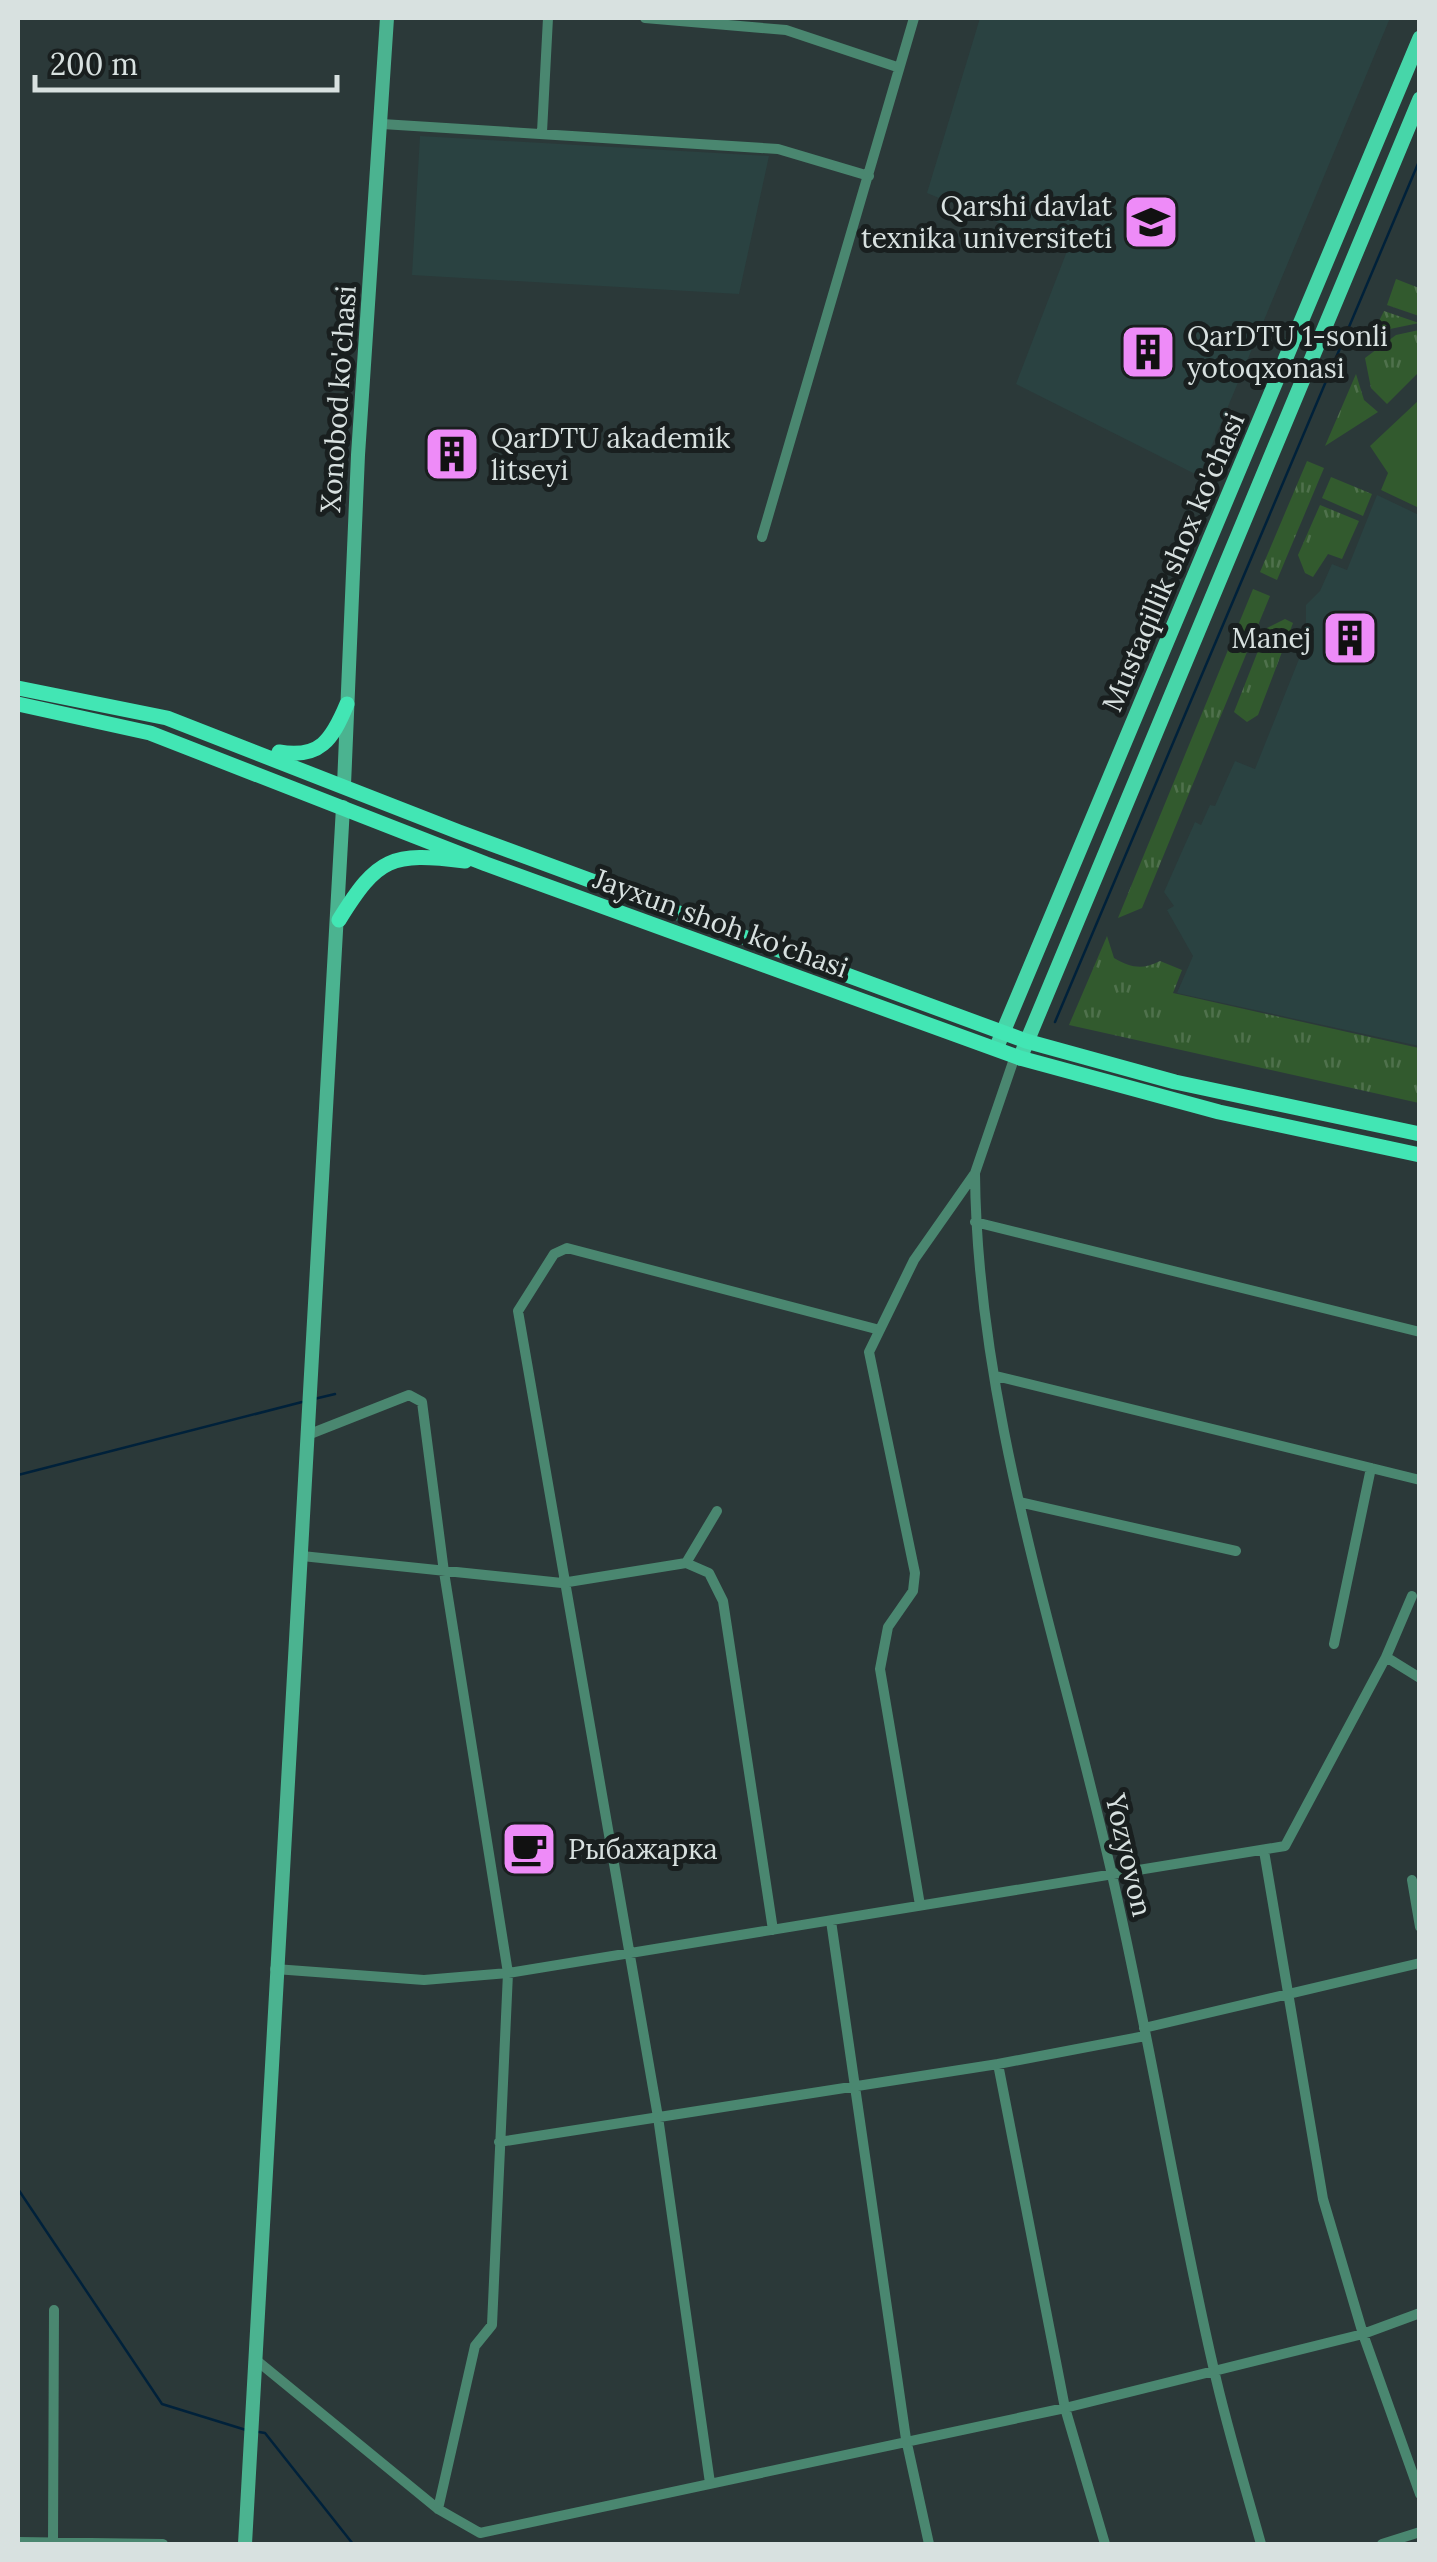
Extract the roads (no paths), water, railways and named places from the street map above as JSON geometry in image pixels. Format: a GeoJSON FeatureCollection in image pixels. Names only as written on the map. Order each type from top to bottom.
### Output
{"type":"FeatureCollection","features":[{"type":"Feature","properties":{"kind":"highway","name":"Jayxun shoh ko'chasi"},"geometry":{"type":"LineString","coordinates":[[18,688],[167,718],[459,832],[1026,1041],[1175,1082],[1420,1134]]}},
{"type":"Feature","properties":{"kind":"highway","name":"Jayxun shoh ko'chasi"},"geometry":{"type":"LineString","coordinates":[[18,704],[150,733],[486,864],[995,1050],[1219,1112],[1420,1156]]}},
{"type":"Feature","properties":{"kind":"highway"},"geometry":{"type":"LineString","coordinates":[[229,740],[303,755],[321,749],[335,733],[347,704]]}},
{"type":"Feature","properties":{"kind":"highway"},"geometry":{"type":"LineString","coordinates":[[338,920],[366,876],[399,858],[486,864]]}},
{"type":"Feature","properties":{"kind":"main road","name":"Xonobod ko'chasi"},"geometry":{"type":"LineString","coordinates":[[344,785],[358,454],[388,18]]}},
{"type":"Feature","properties":{"kind":"main road","name":"Mustaqillik shox ko'chasi"},"geometry":{"type":"LineString","coordinates":[[995,1050],[1412,78],[1420,38]]}},
{"type":"Feature","properties":{"kind":"main road","name":"Mustaqillik shox ko'chasi"},"geometry":{"type":"LineString","coordinates":[[1018,1057],[1420,99]]}},
{"type":"Feature","properties":{"kind":"main road"},"geometry":{"type":"LineString","coordinates":[[245,2544],[343,807]]}},
{"type":"Feature","properties":{"kind":"street"},"geometry":{"type":"LineString","coordinates":[[542,132],[548,18]]}},
{"type":"Feature","properties":{"kind":"street"},"geometry":{"type":"LineString","coordinates":[[644,18],[786,30],[897,67]]}},
{"type":"Feature","properties":{"kind":"street"},"geometry":{"type":"LineString","coordinates":[[762,536],[914,18]]}},
{"type":"Feature","properties":{"kind":"street"},"geometry":{"type":"LineString","coordinates":[[382,124],[778,149],[869,176]]}},
{"type":"Feature","properties":{"kind":"street"},"geometry":{"type":"LineString","coordinates":[[920,1905],[880,1669],[888,1627],[913,1591],[915,1572],[868,1352],[876,1329],[914,1260],[975,1173],[1018,1057]]}},
{"type":"Feature","properties":{"kind":"street","name":"Yozyovon"},"geometry":{"type":"LineString","coordinates":[[975,1173],[976,1222],[996,1376],[1020,1502],[1113,1876],[1214,2371],[1261,2544]]}},
{"type":"Feature","properties":{"kind":"street"},"geometry":{"type":"LineString","coordinates":[[976,1222],[1420,1332]]}},
{"type":"Feature","properties":{"kind":"street"},"geometry":{"type":"LineString","coordinates":[[710,2483],[658,2117],[562,1583],[518,1311],[554,1254],[567,1248],[876,1329]]}},
{"type":"Feature","properties":{"kind":"street"},"geometry":{"type":"LineString","coordinates":[[996,1376],[1420,1480]]}},
{"type":"Feature","properties":{"kind":"street"},"geometry":{"type":"LineString","coordinates":[[310,1434],[416,1395],[422,1402],[444,1572],[508,1973],[492,2326],[474,2346],[438,2509]]}},
{"type":"Feature","properties":{"kind":"street"},"geometry":{"type":"LineString","coordinates":[[1334,1644],[1371,1468]]}},
{"type":"Feature","properties":{"kind":"street"},"geometry":{"type":"LineString","coordinates":[[1020,1502],[1236,1551]]}},
{"type":"Feature","properties":{"kind":"street"},"geometry":{"type":"LineString","coordinates":[[686,1563],[717,1512]]}},
{"type":"Feature","properties":{"kind":"street"},"geometry":{"type":"LineString","coordinates":[[302,1556],[562,1583],[686,1563],[709,1573],[722,1601],[773,1930]]}},
{"type":"Feature","properties":{"kind":"street"},"geometry":{"type":"LineString","coordinates":[[275,1969],[424,1980],[508,1973],[1285,1846],[1386,1657],[1412,1596]]}},
{"type":"Feature","properties":{"kind":"street"},"geometry":{"type":"LineString","coordinates":[[1386,1657],[1420,1678]]}},
{"type":"Feature","properties":{"kind":"street"},"geometry":{"type":"LineString","coordinates":[[1264,1852],[1322,2199],[1363,2334],[1420,2494]]}},
{"type":"Feature","properties":{"kind":"street"},"geometry":{"type":"LineString","coordinates":[[1412,1880],[1420,1927]]}},
{"type":"Feature","properties":{"kind":"street"},"geometry":{"type":"LineString","coordinates":[[831,1921],[906,2439],[929,2544]]}},
{"type":"Feature","properties":{"kind":"street"},"geometry":{"type":"LineString","coordinates":[[499,2142],[998,2064],[1145,2032],[1420,1963]]}},
{"type":"Feature","properties":{"kind":"street"},"geometry":{"type":"LineString","coordinates":[[998,2064],[1065,2408],[1105,2544]]}},
{"type":"Feature","properties":{"kind":"street"},"geometry":{"type":"LineString","coordinates":[[53,2544],[54,2310]]}},
{"type":"Feature","properties":{"kind":"street"},"geometry":{"type":"LineString","coordinates":[[256,2359],[438,2509],[480,2533],[1065,2408],[1363,2334],[1420,2313]]}},
{"type":"Feature","properties":{"kind":"street"},"geometry":{"type":"LineString","coordinates":[[1382,2544],[1420,2532]]}},
{"type":"Feature","properties":{"kind":"street"},"geometry":{"type":"LineString","coordinates":[[18,2542],[163,2544]]}},
{"type":"Feature","properties":{"kind":"waterway"},"geometry":{"type":"LineString","coordinates":[[1055,1022],[1420,159]]}},
{"type":"Feature","properties":{"kind":"waterway"},"geometry":{"type":"LineString","coordinates":[[314,1399],[335,1394]]}},
{"type":"Feature","properties":{"kind":"waterway"},"geometry":{"type":"LineString","coordinates":[[18,1475],[302,1402]]}},
{"type":"Feature","properties":{"kind":"waterway"},"geometry":{"type":"LineString","coordinates":[[18,2189],[162,2404],[246,2430]]}},
{"type":"Feature","properties":{"kind":"waterway"},"geometry":{"type":"LineString","coordinates":[[259,2432],[265,2433],[353,2544]]}},
{"type":"Feature","properties":{"kind":"place","name":"Qarshi davlat texnika universiteti"},"geometry":{"type":"Point","coordinates":[1151,222]}},
{"type":"Feature","properties":{"kind":"place","name":"QarDTU 1-sonli yotoqxonasi"},"geometry":{"type":"Point","coordinates":[1148,352]}},
{"type":"Feature","properties":{"kind":"place","name":"QarDTU akademik litseyi"},"geometry":{"type":"Point","coordinates":[452,454]}},
{"type":"Feature","properties":{"kind":"place","name":"Manej"},"geometry":{"type":"Point","coordinates":[1350,638]}},
{"type":"Feature","properties":{"kind":"place","name":"Рыбажарка"},"geometry":{"type":"Point","coordinates":[529,1849]}}]}
